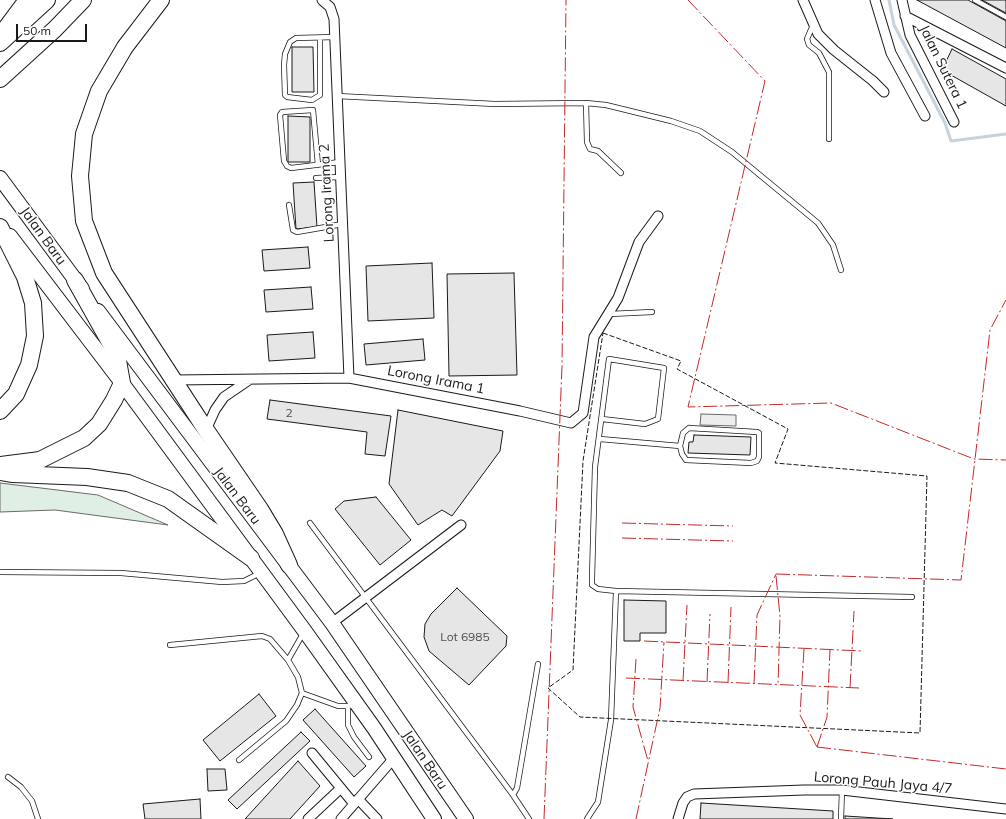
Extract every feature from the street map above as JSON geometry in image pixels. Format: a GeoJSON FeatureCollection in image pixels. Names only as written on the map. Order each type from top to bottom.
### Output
{"type":"FeatureCollection","features":[{"type":"Feature","properties":{"kind":"highway"},"geometry":{"type":"LineString","coordinates":[[0,36],[27,0]]}},
{"type":"Feature","properties":{"kind":"highway"},"geometry":{"type":"LineString","coordinates":[[0,43],[47,0]]}},
{"type":"Feature","properties":{"kind":"highway"},"geometry":{"type":"LineString","coordinates":[[0,79],[55,29],[83,0]]}},
{"type":"Feature","properties":{"kind":"highway"},"geometry":{"type":"LineString","coordinates":[[161,0],[125,47],[99,91],[84,134],[80,176],[84,221],[104,273],[271,528],[289,565]]}},
{"type":"Feature","properties":{"kind":"highway","name":"Jalan Baru"},"geometry":{"type":"LineString","coordinates":[[0,178],[332,623],[466,819]]}},
{"type":"Feature","properties":{"kind":"highway","name":"Jalan Baru"},"geometry":{"type":"LineString","coordinates":[[0,223],[122,384],[304,630],[352,705],[394,758],[434,819]]}},
{"type":"Feature","properties":{"kind":"highway"},"geometry":{"type":"LineString","coordinates":[[0,227],[25,277],[33,303],[35,336],[29,365],[16,394],[0,411]]}},
{"type":"Feature","properties":{"kind":"highway"},"geometry":{"type":"LineString","coordinates":[[0,465],[40,460],[84,438],[99,424],[122,384],[117,355],[75,280]]}},
{"type":"Feature","properties":{"kind":"highway"},"geometry":{"type":"LineString","coordinates":[[0,472],[12,474],[87,477],[128,483],[168,499],[251,558]]}},
{"type":"Feature","properties":{"kind":"street","name":"Lorong Irama 2"},"geometry":{"type":"LineString","coordinates":[[322,0],[330,7],[334,19],[349,378]]}},
{"type":"Feature","properties":{"kind":"street"},"geometry":{"type":"LineString","coordinates":[[802,0],[812,25],[818,34],[834,50],[873,81],[884,92]]}},
{"type":"Feature","properties":{"kind":"street"},"geometry":{"type":"LineString","coordinates":[[875,0],[891,53],[925,116]]}},
{"type":"Feature","properties":{"kind":"street","name":"Jalan Sutera 1"},"geometry":{"type":"LineString","coordinates":[[902,0],[910,35],[954,122]]}},
{"type":"Feature","properties":{"kind":"street"},"geometry":{"type":"LineString","coordinates":[[905,16],[1006,68]]}},
{"type":"Feature","properties":{"kind":"street"},"geometry":{"type":"LineString","coordinates":[[610,314],[618,298],[639,242],[658,216]]}},
{"type":"Feature","properties":{"kind":"street","name":"Lorong Irama 1"},"geometry":{"type":"LineString","coordinates":[[174,380],[349,378],[520,411],[571,423],[583,413],[594,337],[610,314]]}},
{"type":"Feature","properties":{"kind":"street"},"geometry":{"type":"LineString","coordinates":[[206,430],[215,410],[224,397],[249,380]]}},
{"type":"Feature","properties":{"kind":"street"},"geometry":{"type":"LineString","coordinates":[[332,623],[461,525]]}},
{"type":"Feature","properties":{"kind":"street"},"geometry":{"type":"LineString","coordinates":[[312,753],[341,788],[377,819]]}},
{"type":"Feature","properties":{"kind":"street"},"geometry":{"type":"LineString","coordinates":[[341,819],[394,758]]}},
{"type":"Feature","properties":{"kind":"street"},"geometry":{"type":"LineString","coordinates":[[308,819],[341,788]]}},
{"type":"Feature","properties":{"kind":"street","name":"Lorong Pauh Jaya 4/7"},"geometry":{"type":"LineString","coordinates":[[678,819],[683,803],[687,797],[694,794],[804,790],[842,790],[1005,810]]}},
{"type":"Feature","properties":{"kind":"lane"},"geometry":{"type":"LineString","coordinates":[[975,0],[1006,17]]}},
{"type":"Feature","properties":{"kind":"lane"},"geometry":{"type":"LineString","coordinates":[[812,25],[807,39],[809,45],[819,52],[829,72],[829,139]]}},
{"type":"Feature","properties":{"kind":"lane"},"geometry":{"type":"LineString","coordinates":[[320,38],[320,95],[312,100],[287,97],[285,95],[284,65],[287,47],[290,42],[296,38],[335,37]]}},
{"type":"Feature","properties":{"kind":"lane"},"geometry":{"type":"LineString","coordinates":[[337,96],[495,104],[586,103],[606,105],[672,121],[700,131],[732,152],[818,223],[833,245],[841,270]]}},
{"type":"Feature","properties":{"kind":"lane"},"geometry":{"type":"LineString","coordinates":[[586,103],[587,142],[590,149],[598,151],[620,173]]}},
{"type":"Feature","properties":{"kind":"lane"},"geometry":{"type":"LineString","coordinates":[[318,165],[313,110],[282,112],[280,114],[284,154],[287,166],[291,168],[318,165],[340,162]]}},
{"type":"Feature","properties":{"kind":"lane"},"geometry":{"type":"LineString","coordinates":[[316,178],[341,177]]}},
{"type":"Feature","properties":{"kind":"lane"},"geometry":{"type":"LineString","coordinates":[[290,205],[293,230],[297,232],[343,224]]}},
{"type":"Feature","properties":{"kind":"lane"},"geometry":{"type":"LineString","coordinates":[[610,314],[652,312]]}},
{"type":"Feature","properties":{"kind":"lane"},"geometry":{"type":"LineString","coordinates":[[602,419],[645,424],[658,419],[664,368],[609,359],[602,419],[600,439],[595,467],[592,585],[598,589],[616,591],[912,597]]}},
{"type":"Feature","properties":{"kind":"lane"},"geometry":{"type":"LineString","coordinates":[[689,428],[750,430],[759,433],[759,457],[757,461],[751,463],[686,460],[682,454],[680,446],[683,433],[689,428]]}},
{"type":"Feature","properties":{"kind":"lane"},"geometry":{"type":"LineString","coordinates":[[600,439],[680,446]]}},
{"type":"Feature","properties":{"kind":"lane"},"geometry":{"type":"LineString","coordinates":[[310,523],[513,795],[529,819]]}},
{"type":"Feature","properties":{"kind":"lane"},"geometry":{"type":"LineString","coordinates":[[0,572],[121,573],[222,582],[244,581],[261,572]]}},
{"type":"Feature","properties":{"kind":"lane"},"geometry":{"type":"LineString","coordinates":[[587,819],[598,802],[611,720],[616,591]]}},
{"type":"Feature","properties":{"kind":"lane"},"geometry":{"type":"LineString","coordinates":[[288,660],[304,630]]}},
{"type":"Feature","properties":{"kind":"lane"},"geometry":{"type":"LineString","coordinates":[[170,645],[262,636],[270,639],[288,660],[298,677],[302,693],[297,705],[286,721],[238,760]]}},
{"type":"Feature","properties":{"kind":"lane"},"geometry":{"type":"LineString","coordinates":[[513,795],[517,788],[538,664]]}},
{"type":"Feature","properties":{"kind":"lane"},"geometry":{"type":"LineString","coordinates":[[302,693],[338,706],[352,705],[348,725],[354,737],[370,757]]}},
{"type":"Feature","properties":{"kind":"lane"},"geometry":{"type":"LineString","coordinates":[[8,777],[21,787],[32,801],[38,819]]}},
{"type":"Feature","properties":{"kind":"lane"},"geometry":{"type":"LineString","coordinates":[[841,819],[842,790]]}},
{"type":"Feature","properties":{"kind":"green space"},"geometry":{"type":"Polygon","coordinates":[[[0,483],[98,495],[168,525],[55,510],[0,512],[0,483]]]}},
{"type":"Feature","properties":{"kind":"shaded area"},"geometry":{"type":"Polygon","coordinates":[[[701,414],[736,415],[736,426],[700,425],[701,414]]]}},
{"type":"Feature","properties":{"kind":"building"},"geometry":{"type":"Polygon","coordinates":[[[917,0],[968,0],[1006,21],[1006,48],[917,0]]]}},
{"type":"Feature","properties":{"kind":"building"},"geometry":{"type":"Polygon","coordinates":[[[982,0],[1006,0],[1006,13],[982,0]]]}},
{"type":"Feature","properties":{"kind":"building"},"geometry":{"type":"Polygon","coordinates":[[[292,47],[313,47],[314,92],[292,92],[292,47]]]}},
{"type":"Feature","properties":{"kind":"building"},"geometry":{"type":"Polygon","coordinates":[[[952,49],[1006,79],[1006,106],[942,70],[952,49]]]}},
{"type":"Feature","properties":{"kind":"building"},"geometry":{"type":"Polygon","coordinates":[[[288,116],[310,117],[310,162],[288,162],[288,116]]]}},
{"type":"Feature","properties":{"kind":"building"},"geometry":{"type":"Polygon","coordinates":[[[314,182],[317,227],[296,229],[293,183],[314,182]]]}},
{"type":"Feature","properties":{"kind":"building"},"geometry":{"type":"Polygon","coordinates":[[[308,247],[310,268],[264,271],[262,250],[308,247]]]}},
{"type":"Feature","properties":{"kind":"building"},"geometry":{"type":"Polygon","coordinates":[[[432,263],[434,318],[368,321],[366,266],[432,263]]]}},
{"type":"Feature","properties":{"kind":"building"},"geometry":{"type":"Polygon","coordinates":[[[514,273],[517,375],[449,376],[447,274],[514,273]]]}},
{"type":"Feature","properties":{"kind":"building"},"geometry":{"type":"Polygon","coordinates":[[[311,287],[313,309],[266,312],[264,290],[311,287]]]}},
{"type":"Feature","properties":{"kind":"building"},"geometry":{"type":"Polygon","coordinates":[[[313,332],[315,358],[269,361],[267,335],[313,332]]]}},
{"type":"Feature","properties":{"kind":"building"},"geometry":{"type":"Polygon","coordinates":[[[423,339],[425,360],[366,365],[364,344],[423,339]]]}},
{"type":"Feature","properties":{"kind":"building"},"geometry":{"type":"Polygon","coordinates":[[[270,400],[391,416],[385,456],[365,454],[367,432],[267,419],[270,400]]]}},
{"type":"Feature","properties":{"kind":"building"},"geometry":{"type":"Polygon","coordinates":[[[398,410],[503,431],[500,451],[452,516],[442,510],[418,525],[389,484],[398,410]]]}},
{"type":"Feature","properties":{"kind":"building"},"geometry":{"type":"Polygon","coordinates":[[[694,435],[751,437],[750,455],[688,453],[689,442],[693,442],[694,435]]]}},
{"type":"Feature","properties":{"kind":"building"},"geometry":{"type":"Polygon","coordinates":[[[376,497],[411,540],[380,565],[335,509],[344,501],[376,497]]]}},
{"type":"Feature","properties":{"kind":"building"},"geometry":{"type":"Polygon","coordinates":[[[457,588],[507,636],[506,646],[469,685],[429,651],[424,637],[425,624],[431,614],[457,588]]]}},
{"type":"Feature","properties":{"kind":"building"},"geometry":{"type":"Polygon","coordinates":[[[624,600],[666,601],[666,633],[640,633],[640,641],[624,641],[624,600]]]}},
{"type":"Feature","properties":{"kind":"building"},"geometry":{"type":"Polygon","coordinates":[[[259,694],[276,716],[220,761],[203,740],[259,694]]]}},
{"type":"Feature","properties":{"kind":"building"},"geometry":{"type":"Polygon","coordinates":[[[315,709],[366,766],[354,777],[303,720],[315,709]]]}},
{"type":"Feature","properties":{"kind":"building"},"geometry":{"type":"Polygon","coordinates":[[[301,732],[310,741],[237,809],[228,800],[301,732]]]}},
{"type":"Feature","properties":{"kind":"building"},"geometry":{"type":"Polygon","coordinates":[[[298,761],[320,786],[290,819],[245,819],[298,761]]]}},
{"type":"Feature","properties":{"kind":"building"},"geometry":{"type":"Polygon","coordinates":[[[207,769],[225,769],[227,790],[208,791],[207,769]]]}},
{"type":"Feature","properties":{"kind":"building"},"geometry":{"type":"Polygon","coordinates":[[[200,799],[201,819],[145,819],[143,804],[200,799]]]}},
{"type":"Feature","properties":{"kind":"building"},"geometry":{"type":"Polygon","coordinates":[[[701,803],[833,811],[833,819],[700,819],[701,803]]]}},
{"type":"Feature","properties":{"kind":"building"},"geometry":{"type":"Polygon","coordinates":[[[845,816],[893,819],[845,819],[845,816]]]}},
{"type":"Feature","properties":{"kind":"waterway"},"geometry":{"type":"LineString","coordinates":[[889,0],[894,25],[945,123],[951,141],[1006,134]]}},
{"type":"Feature","properties":{"kind":"fence"},"geometry":{"type":"LineString","coordinates":[[603,333],[681,361],[677,369],[788,429],[775,463],[927,476],[920,733],[580,717],[548,688],[573,670],[583,461],[603,333]]}},
{"type":"Feature","properties":{"kind":"power"},"geometry":{"type":"LineString","coordinates":[[544,819],[562,366],[566,0]]}},
{"type":"Feature","properties":{"kind":"power"},"geometry":{"type":"LineString","coordinates":[[688,0],[765,81],[688,407],[831,403],[974,459],[1006,460]]}},
{"type":"Feature","properties":{"kind":"power"},"geometry":{"type":"LineString","coordinates":[[776,574],[961,580],[990,330],[1006,300]]}},
{"type":"Feature","properties":{"kind":"power"},"geometry":{"type":"LineString","coordinates":[[622,523],[733,526]]}},
{"type":"Feature","properties":{"kind":"power"},"geometry":{"type":"LineString","coordinates":[[622,538],[733,541]]}},
{"type":"Feature","properties":{"kind":"power"},"geometry":{"type":"LineString","coordinates":[[754,684],[757,615],[776,574]]}},
{"type":"Feature","properties":{"kind":"power"},"geometry":{"type":"LineString","coordinates":[[776,576],[780,616],[778,685]]}},
{"type":"Feature","properties":{"kind":"power"},"geometry":{"type":"LineString","coordinates":[[683,681],[687,605]]}},
{"type":"Feature","properties":{"kind":"power"},"geometry":{"type":"LineString","coordinates":[[728,683],[731,607]]}},
{"type":"Feature","properties":{"kind":"power"},"geometry":{"type":"LineString","coordinates":[[850,688],[854,611]]}},
{"type":"Feature","properties":{"kind":"power"},"geometry":{"type":"LineString","coordinates":[[707,682],[710,614]]}},
{"type":"Feature","properties":{"kind":"power"},"geometry":{"type":"LineString","coordinates":[[644,641],[862,651]]}},
{"type":"Feature","properties":{"kind":"power"},"geometry":{"type":"LineString","coordinates":[[636,819],[660,708],[664,642]]}},
{"type":"Feature","properties":{"kind":"power"},"geometry":{"type":"LineString","coordinates":[[804,649],[800,715],[817,747]]}},
{"type":"Feature","properties":{"kind":"power"},"geometry":{"type":"LineString","coordinates":[[817,747],[827,717],[830,650]]}},
{"type":"Feature","properties":{"kind":"power"},"geometry":{"type":"LineString","coordinates":[[636,659],[633,707],[648,761]]}},
{"type":"Feature","properties":{"kind":"power"},"geometry":{"type":"LineString","coordinates":[[626,678],[859,688]]}},
{"type":"Feature","properties":{"kind":"power"},"geometry":{"type":"LineString","coordinates":[[817,747],[1006,769]]}}]}
